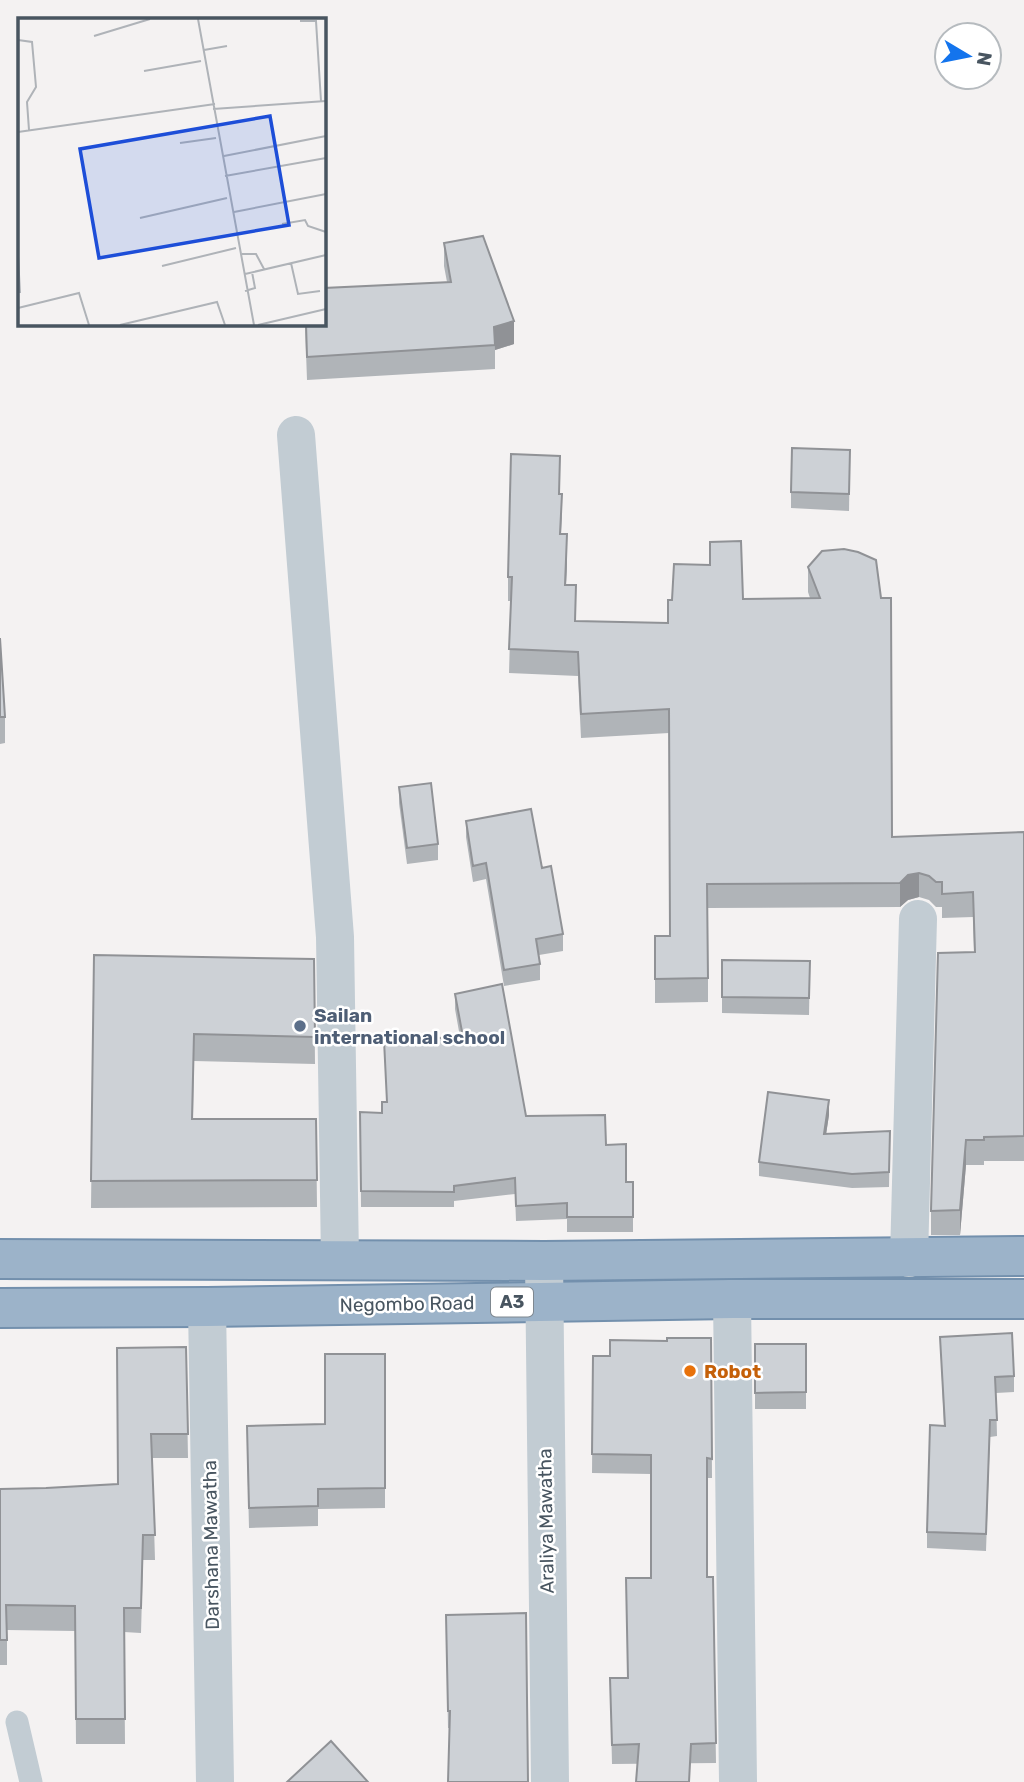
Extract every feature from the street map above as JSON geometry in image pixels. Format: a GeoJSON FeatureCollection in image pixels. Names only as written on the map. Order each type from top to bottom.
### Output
{"type":"FeatureCollection","features":[{"type":"Feature","properties":{"kind":"highway","name":"A3"},"geometry":{"type":"LineString","coordinates":[[0,1259],[544,1261],[1024,1256]]}},
{"type":"Feature","properties":{"kind":"highway","name":"Negombo Road"},"geometry":{"type":"LineString","coordinates":[[0,1308],[732,1299],[1024,1299]]}},
{"type":"Feature","properties":{"kind":"street"},"geometry":{"type":"LineString","coordinates":[[296,435],[335,937],[340,1259]]}},
{"type":"Feature","properties":{"kind":"street"},"geometry":{"type":"LineString","coordinates":[[909,1258],[918,919]]}},
{"type":"Feature","properties":{"kind":"street","name":"Araliya Mawatha"},"geometry":{"type":"LineString","coordinates":[[544,1261],[550,1782]]}},
{"type":"Feature","properties":{"kind":"street"},"geometry":{"type":"LineString","coordinates":[[732,1299],[738,1782]]}},
{"type":"Feature","properties":{"kind":"street","name":"Darshana Mawatha"},"geometry":{"type":"LineString","coordinates":[[206,1307],[215,1782]]}},
{"type":"Feature","properties":{"kind":"lane"},"geometry":{"type":"LineString","coordinates":[[17,1722],[31,1782]]}},
{"type":"Feature","properties":{"kind":"building"},"geometry":{"type":"Polygon","coordinates":[[[483,236],[514,321],[494,327],[495,345],[307,357],[306,326],[326,326],[326,288],[451,282],[444,243],[483,236]]]}},
{"type":"Feature","properties":{"kind":"building"},"geometry":{"type":"Polygon","coordinates":[[[792,448],[850,450],[849,494],[791,492],[792,448]]]}},
{"type":"Feature","properties":{"kind":"building"},"geometry":{"type":"Polygon","coordinates":[[[511,454],[560,456],[560,534],[567,534],[565,585],[576,585],[575,621],[668,623],[668,600],[672,600],[674,564],[710,565],[710,542],[741,541],[743,599],[820,598],[808,567],[822,551],[844,549],[876,560],[881,598],[891,598],[892,837],[1024,832],[1024,1136],[966,1140],[960,1210],[931,1211],[938,953],[975,952],[973,892],[942,894],[942,882],[936,882],[919,873],[908,875],[900,883],[707,884],[708,978],[655,979],[655,936],[670,936],[669,709],[581,714],[578,652],[509,649],[512,577],[508,577],[511,454]]]}},
{"type":"Feature","properties":{"kind":"building"},"geometry":{"type":"Polygon","coordinates":[[[0,638],[5,717],[0,717],[0,638]]]}},
{"type":"Feature","properties":{"kind":"building"},"geometry":{"type":"Polygon","coordinates":[[[431,783],[438,844],[407,848],[399,787],[431,783]]]}},
{"type":"Feature","properties":{"kind":"building"},"geometry":{"type":"Polygon","coordinates":[[[531,809],[542,868],[551,866],[563,934],[536,939],[540,964],[504,970],[486,863],[473,866],[466,821],[531,809]]]}},
{"type":"Feature","properties":{"kind":"building"},"geometry":{"type":"Polygon","coordinates":[[[94,955],[314,959],[315,1037],[194,1034],[192,1119],[316,1119],[317,1180],[91,1181],[94,955]]]}},
{"type":"Feature","properties":{"kind":"building"},"geometry":{"type":"Polygon","coordinates":[[[722,960],[810,961],[809,998],[722,997],[722,960]]]}},
{"type":"Feature","properties":{"kind":"building"},"geometry":{"type":"Polygon","coordinates":[[[502,984],[526,1116],[605,1115],[606,1145],[626,1144],[626,1182],[633,1182],[633,1217],[567,1217],[567,1203],[516,1206],[515,1178],[454,1186],[454,1192],[361,1191],[360,1112],[382,1113],[382,1102],[387,1102],[384,1040],[463,1037],[455,994],[502,984]]]}},
{"type":"Feature","properties":{"kind":"building"},"geometry":{"type":"Polygon","coordinates":[[[768,1092],[829,1100],[824,1134],[890,1131],[889,1172],[852,1174],[759,1162],[768,1092]]]}},
{"type":"Feature","properties":{"kind":"building"},"geometry":{"type":"Polygon","coordinates":[[[1012,1333],[1014,1376],[995,1377],[997,1420],[990,1420],[986,1534],[927,1532],[930,1425],[945,1426],[940,1337],[1012,1333]]]}},
{"type":"Feature","properties":{"kind":"building"},"geometry":{"type":"Polygon","coordinates":[[[667,1338],[711,1338],[712,1459],[707,1458],[707,1577],[713,1577],[716,1743],[691,1744],[689,1782],[636,1782],[639,1744],[612,1745],[610,1678],[628,1678],[626,1578],[651,1578],[651,1455],[592,1454],[593,1356],[610,1356],[610,1340],[667,1341],[667,1338]]]}},
{"type":"Feature","properties":{"kind":"building"},"geometry":{"type":"Polygon","coordinates":[[[755,1344],[806,1344],[806,1392],[755,1393],[755,1344]]]}},
{"type":"Feature","properties":{"kind":"building"},"geometry":{"type":"Polygon","coordinates":[[[186,1347],[188,1434],[151,1434],[155,1535],[143,1535],[141,1608],[124,1608],[125,1719],[76,1719],[75,1606],[6,1605],[7,1640],[0,1640],[0,1489],[118,1484],[117,1348],[186,1347]]]}},
{"type":"Feature","properties":{"kind":"building"},"geometry":{"type":"Polygon","coordinates":[[[325,1354],[385,1354],[385,1488],[318,1489],[318,1506],[249,1508],[247,1426],[325,1424],[325,1354]]]}},
{"type":"Feature","properties":{"kind":"building"},"geometry":{"type":"Polygon","coordinates":[[[526,1613],[528,1782],[448,1782],[450,1711],[446,1615],[526,1613]]]}},
{"type":"Feature","properties":{"kind":"building"},"geometry":{"type":"Polygon","coordinates":[[[331,1741],[368,1782],[287,1782],[331,1741]]]}},
{"type":"Feature","properties":{"kind":"place","name":"Sailan international school"},"geometry":{"type":"Point","coordinates":[300,1026]}},
{"type":"Feature","properties":{"kind":"place","name":"Robot"},"geometry":{"type":"Point","coordinates":[690,1371]}}]}
